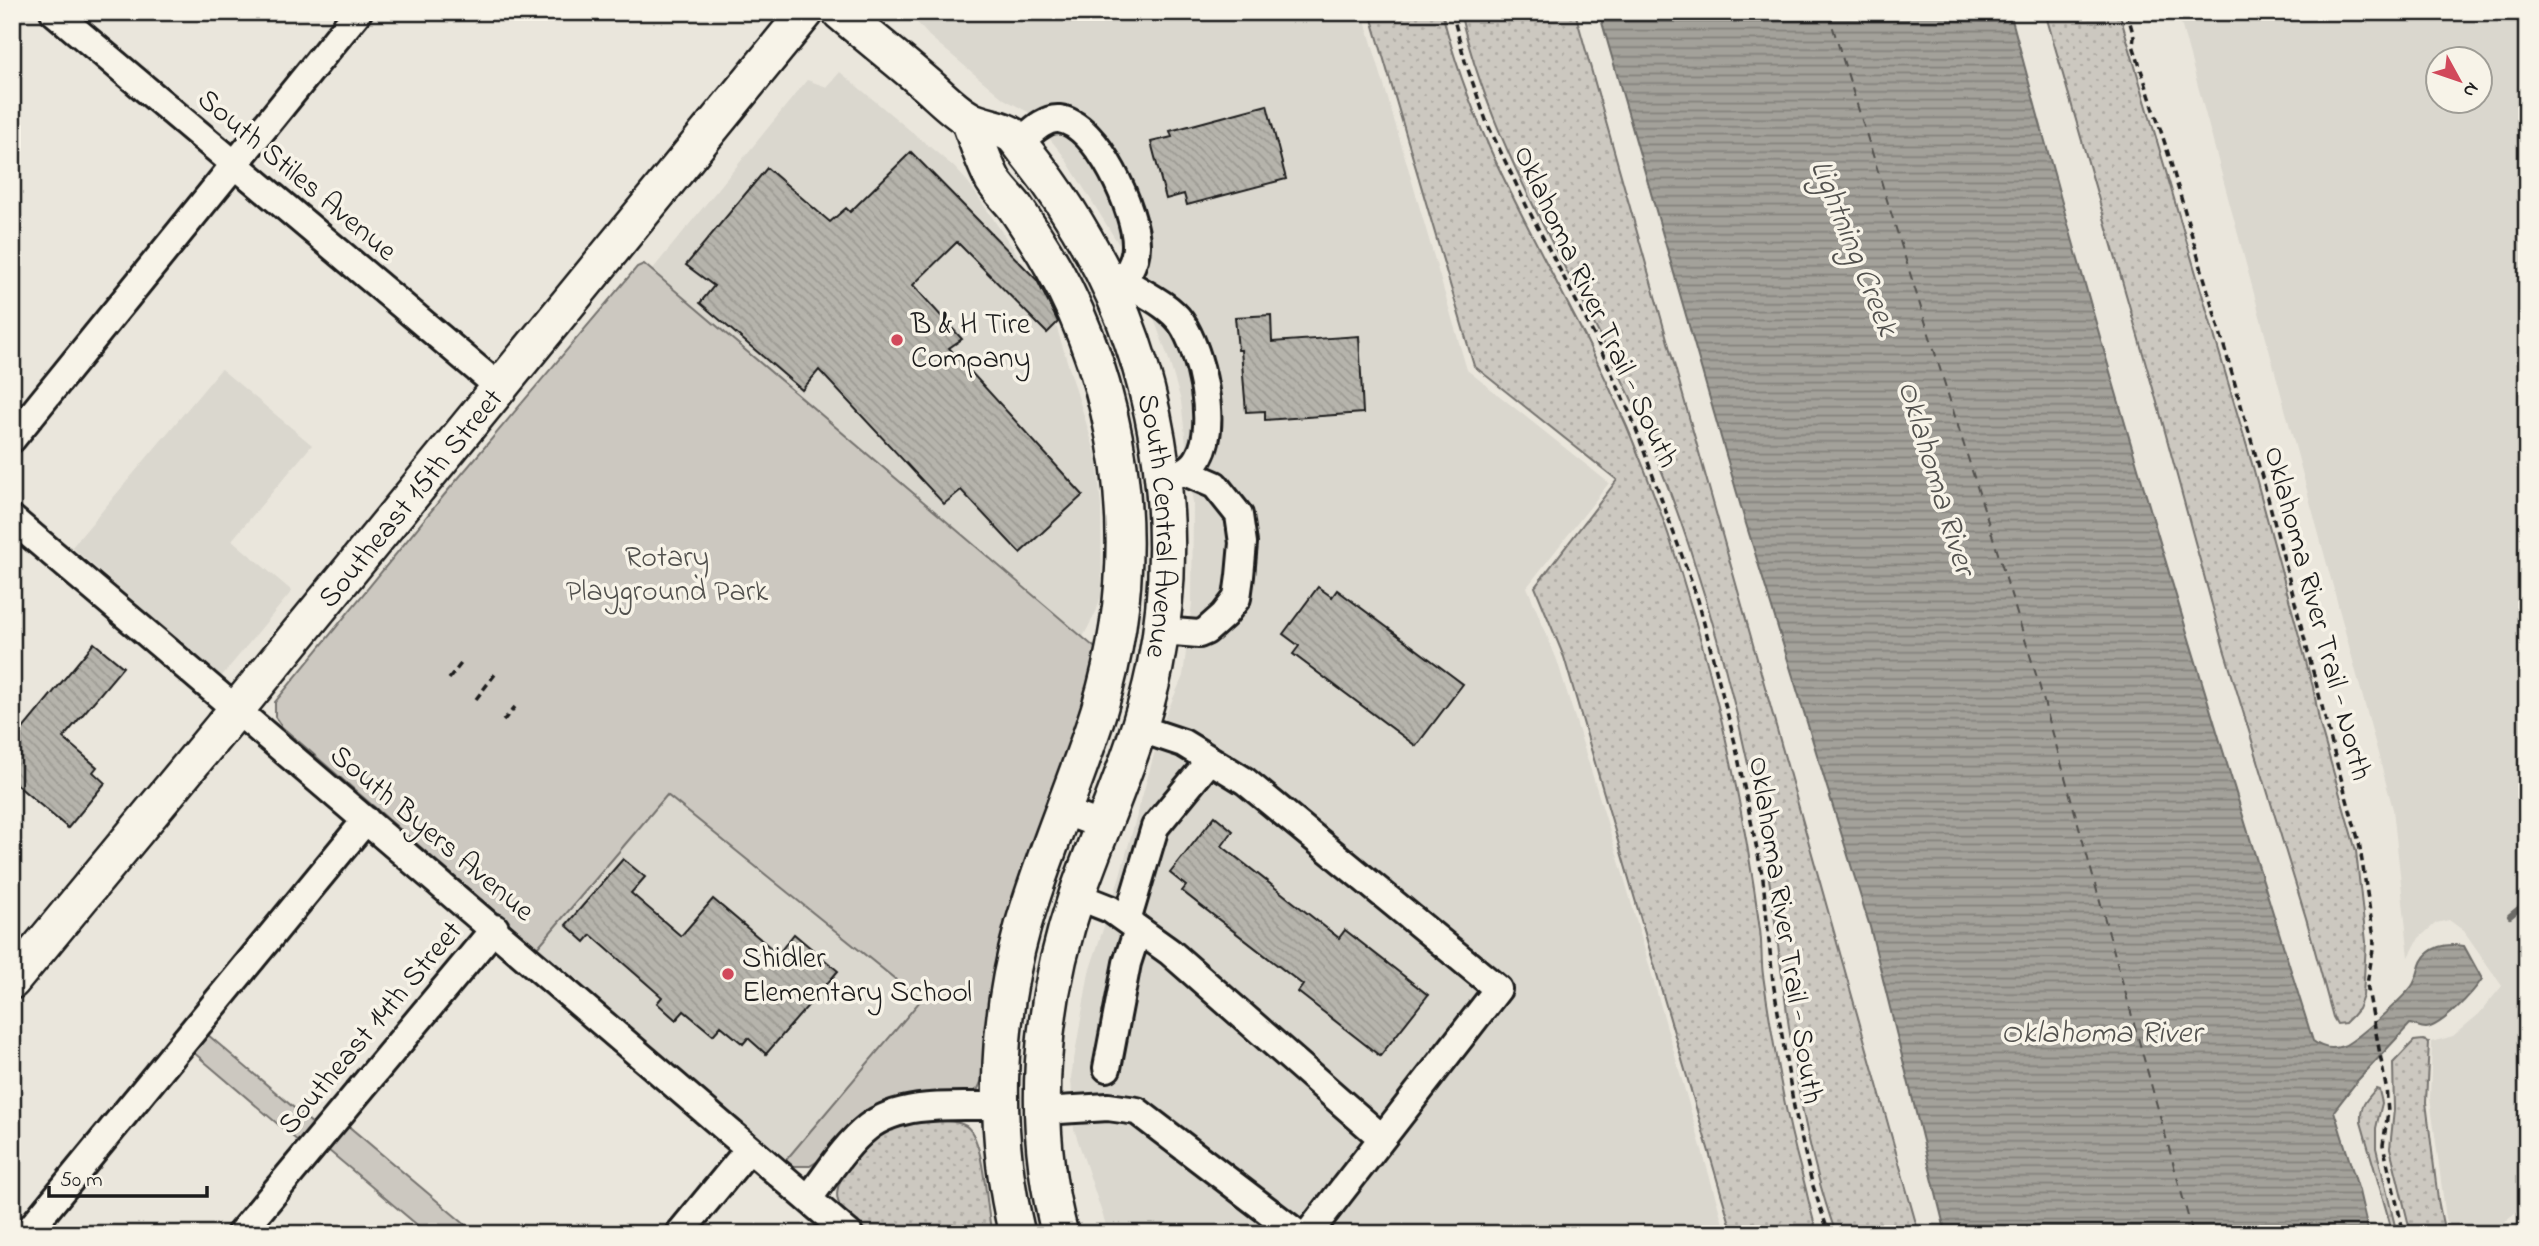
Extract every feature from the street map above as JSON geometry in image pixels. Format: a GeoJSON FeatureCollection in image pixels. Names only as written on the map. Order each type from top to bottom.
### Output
{"type":"FeatureCollection","features":[{"type":"Feature","properties":{"kind":"main road","name":"Southeast 15th Street"},"geometry":{"type":"LineString","coordinates":[[12,981],[806,12]]}},
{"type":"Feature","properties":{"kind":"main road","name":"South Central Avenue"},"geometry":{"type":"LineString","coordinates":[[840,12],[968,120],[1011,135],[1058,195],[1119,287],[1158,442],[1174,476],[1161,631],[1154,669],[1138,727],[1077,896],[1058,958],[1051,996],[1043,1070],[1043,1111],[1050,1184],[1060,1234]]}},
{"type":"Feature","properties":{"kind":"main road","name":"South Central Avenue"},"geometry":{"type":"LineString","coordinates":[[968,120],[993,180],[1035,237],[1069,298],[1083,330],[1114,435],[1124,537],[1121,608],[1102,699],[1033,893],[1013,969],[1000,1056],[1000,1106],[1006,1176],[1017,1234]]}},
{"type":"Feature","properties":{"kind":"street","name":"South Stiles Avenue"},"geometry":{"type":"LineString","coordinates":[[54,12],[499,387]]}},
{"type":"Feature","properties":{"kind":"street"},"geometry":{"type":"LineString","coordinates":[[12,439],[358,12]]}},
{"type":"Feature","properties":{"kind":"street"},"geometry":{"type":"LineString","coordinates":[[1019,143],[1044,122],[1059,119],[1090,138],[1112,170],[1131,211],[1136,247],[1132,265],[1119,287],[1159,303],[1180,320],[1195,345],[1207,408],[1207,440],[1199,460],[1174,476]]}},
{"type":"Feature","properties":{"kind":"street"},"geometry":{"type":"LineString","coordinates":[[1102,388],[1144,379]]}},
{"type":"Feature","properties":{"kind":"street"},"geometry":{"type":"LineString","coordinates":[[1161,631],[1199,634],[1224,615],[1237,598],[1243,543],[1239,515],[1215,485],[1174,476]]}},
{"type":"Feature","properties":{"kind":"street","name":"South Byers Avenue"},"geometry":{"type":"LineString","coordinates":[[12,519],[495,928],[849,1234]]}},
{"type":"Feature","properties":{"kind":"street"},"geometry":{"type":"LineString","coordinates":[[1138,727],[1183,743],[1245,781],[1499,989],[1308,1234]]}},
{"type":"Feature","properties":{"kind":"street"},"geometry":{"type":"LineString","coordinates":[[1107,1068],[1132,925],[1155,827],[1210,760]]}},
{"type":"Feature","properties":{"kind":"street"},"geometry":{"type":"LineString","coordinates":[[1063,811],[1102,826]]}},
{"type":"Feature","properties":{"kind":"street"},"geometry":{"type":"LineString","coordinates":[[26,1234],[366,820]]}},
{"type":"Feature","properties":{"kind":"street"},"geometry":{"type":"LineString","coordinates":[[1077,896],[1110,909],[1170,952],[1382,1138]]}},
{"type":"Feature","properties":{"kind":"street","name":"Southeast 14th Street"},"geometry":{"type":"LineString","coordinates":[[240,1234],[495,928]]}},
{"type":"Feature","properties":{"kind":"street"},"geometry":{"type":"LineString","coordinates":[[808,1199],[854,1140],[880,1119],[908,1110],[1000,1106]]}},
{"type":"Feature","properties":{"kind":"street"},"geometry":{"type":"LineString","coordinates":[[1043,1111],[1108,1107],[1137,1111],[1298,1234]]}},
{"type":"Feature","properties":{"kind":"street"},"geometry":{"type":"LineString","coordinates":[[679,1234],[749,1149]]}},
{"type":"Feature","properties":{"kind":"path","name":"Oklahoma River Trail - South"},"geometry":{"type":"LineString","coordinates":[[1452,12],[1465,61],[1487,123],[1527,207],[1596,339],[1632,418],[1698,600],[1733,733],[1757,846],[1763,879],[1773,982],[1794,1107],[1812,1183],[1829,1234]]}},
{"type":"Feature","properties":{"kind":"path","name":"Oklahoma River Trail - North"},"geometry":{"type":"LineString","coordinates":[[2127,12],[2134,37],[2133,45],[2225,345],[2359,842],[2374,944],[2367,984],[2368,995],[2386,1087],[2388,1112],[2383,1145],[2404,1234]]}},
{"type":"Feature","properties":{"kind":"path"},"geometry":{"type":"LineString","coordinates":[[449,679],[463,661]]}},
{"type":"Feature","properties":{"kind":"path"},"geometry":{"type":"LineString","coordinates":[[476,699],[496,673]]}},
{"type":"Feature","properties":{"kind":"path"},"geometry":{"type":"LineString","coordinates":[[503,721],[514,707]]}},
{"type":"Feature","properties":{"kind":"shaded area"},"geometry":{"type":"Polygon","coordinates":[[[908,12],[1363,13],[1467,370],[1609,483],[1527,587],[1557,660],[1623,874],[1726,1234],[1109,1234],[1074,1129],[1071,1077],[1089,972],[1115,893],[1164,719],[1183,676],[1192,603],[1193,504],[1181,401],[1147,300],[1126,256],[1063,155],[1028,112],[1004,99],[929,36],[908,12]]]}},
{"type":"Feature","properties":{"kind":"shaded area"},"geometry":{"type":"Polygon","coordinates":[[[2178,12],[2527,12],[2527,1204],[2490,1234],[2448,1234],[2430,1098],[2432,1042],[2453,1036],[2479,1014],[2502,986],[2464,931],[2449,920],[2436,923],[2419,938],[2409,957],[2393,809],[2178,12]]]}},
{"type":"Feature","properties":{"kind":"shaded area","name":"B & H Tire Company"},"geometry":{"type":"Polygon","coordinates":[[[840,72],[954,167],[968,182],[1036,282],[1055,322],[1097,458],[1101,507],[1102,593],[1083,637],[652,270],[807,80],[827,87],[840,72]]]}},
{"type":"Feature","properties":{"kind":"shaded area"},"geometry":{"type":"Polygon","coordinates":[[[221,369],[312,445],[232,540],[292,591],[221,677],[72,547],[221,369]]]}},
{"type":"Feature","properties":{"kind":"shaded area","name":"Shidler Elementary School"},"geometry":{"type":"Polygon","coordinates":[[[667,794],[921,1000],[786,1160],[537,948],[667,794]]]}},
{"type":"Feature","properties":{"kind":"green space"},"geometry":{"type":"Polygon","coordinates":[[[1370,12],[1442,12],[1454,56],[1485,139],[1612,394],[1660,510],[1693,614],[1728,748],[1746,839],[1761,936],[1763,975],[1780,1077],[1796,1153],[1818,1234],[1733,1234],[1564,657],[1535,587],[1617,480],[1474,366],[1370,12]]]}},
{"type":"Feature","properties":{"kind":"green space"},"geometry":{"type":"Polygon","coordinates":[[[1460,12],[1575,12],[1919,1234],[1836,1234],[1822,1191],[1802,1105],[1770,885],[1746,756],[1702,587],[1676,508],[1638,414],[1512,161],[1474,63],[1460,12]]]}},
{"type":"Feature","properties":{"kind":"green space"},"geometry":{"type":"Polygon","coordinates":[[[2045,12],[2119,12],[2253,467],[2313,687],[2320,725],[2356,851],[2366,942],[2363,996],[2358,1009],[2345,1023],[2337,1024],[2333,1017],[2306,918],[2224,649],[2160,413],[2045,12]]]}},
{"type":"Feature","properties":{"kind":"green space","name":"Rotary Playground Park"},"geometry":{"type":"Polygon","coordinates":[[[644,264],[1100,652],[985,1073],[978,1089],[964,1096],[915,1094],[880,1103],[848,1127],[823,1158],[810,1166],[793,1166],[786,1160],[921,1000],[667,795],[537,948],[282,727],[275,717],[275,702],[445,494],[637,267],[644,264]]]}},
{"type":"Feature","properties":{"kind":"green space"},"geometry":{"type":"Polygon","coordinates":[[[201,1029],[333,1141],[347,1125],[474,1232],[428,1234],[309,1134],[300,1143],[186,1046],[201,1029]]]}},
{"type":"Feature","properties":{"kind":"green space"},"geometry":{"type":"Polygon","coordinates":[[[2414,1041],[2429,1042],[2426,1102],[2445,1234],[2411,1234],[2390,1148],[2394,1110],[2393,1063],[2414,1041]]]}},
{"type":"Feature","properties":{"kind":"green space"},"geometry":{"type":"Polygon","coordinates":[[[2376,1089],[2379,1090],[2382,1103],[2376,1128],[2376,1148],[2397,1234],[2393,1234],[2361,1122],[2364,1104],[2376,1089]]]}},
{"type":"Feature","properties":{"kind":"green space"},"geometry":{"type":"Polygon","coordinates":[[[920,1121],[954,1122],[971,1131],[981,1157],[992,1234],[866,1234],[843,1211],[837,1191],[855,1158],[884,1131],[896,1125],[920,1121]]]}},
{"type":"Feature","properties":{"kind":"water","name":"Oklahoma River"},"geometry":{"type":"Polygon","coordinates":[[[1599,12],[2010,12],[2081,271],[2156,528],[2313,1041],[2331,1048],[2349,1043],[2407,992],[2415,982],[2424,957],[2441,946],[2464,946],[2482,979],[2465,1000],[2433,1026],[2422,1028],[2410,1024],[2358,1080],[2334,1111],[2359,1191],[2369,1234],[1946,1234],[1870,927],[1743,514],[1599,12]]]}},
{"type":"Feature","properties":{"kind":"building"},"geometry":{"type":"Polygon","coordinates":[[[1267,105],[1286,179],[1187,205],[1184,194],[1166,199],[1151,142],[1172,137],[1170,131],[1267,105]]]}},
{"type":"Feature","properties":{"kind":"building"},"geometry":{"type":"Polygon","coordinates":[[[911,152],[1037,280],[1058,322],[1047,333],[957,242],[913,285],[962,339],[949,348],[1083,495],[1020,553],[961,490],[944,504],[819,370],[802,390],[700,303],[714,286],[686,265],[767,168],[830,222],[846,208],[850,212],[911,152]]]}},
{"type":"Feature","properties":{"kind":"building"},"geometry":{"type":"Polygon","coordinates":[[[1271,315],[1272,342],[1359,336],[1363,413],[1265,420],[1265,411],[1246,412],[1241,350],[1238,350],[1235,317],[1271,315]]]}},
{"type":"Feature","properties":{"kind":"building"},"geometry":{"type":"Polygon","coordinates":[[[1318,587],[1332,597],[1337,590],[1463,684],[1416,746],[1293,654],[1299,646],[1283,634],[1318,587]]]}},
{"type":"Feature","properties":{"kind":"building"},"geometry":{"type":"Polygon","coordinates":[[[94,643],[123,667],[63,738],[97,767],[93,772],[105,783],[68,828],[12,781],[12,742],[94,643]]]}},
{"type":"Feature","properties":{"kind":"building"},"geometry":{"type":"Polygon","coordinates":[[[1215,816],[1233,831],[1222,846],[1339,938],[1345,930],[1428,995],[1380,1056],[1298,992],[1303,985],[1182,891],[1186,886],[1170,873],[1215,816]]]}},
{"type":"Feature","properties":{"kind":"building"},"geometry":{"type":"Polygon","coordinates":[[[623,859],[645,877],[631,893],[681,936],[713,899],[778,954],[794,934],[838,971],[766,1054],[748,1038],[743,1044],[721,1026],[713,1035],[684,1011],[676,1020],[657,1003],[662,997],[591,935],[585,942],[566,925],[623,859]]]}},
{"type":"Feature","properties":{"kind":"waterway"},"geometry":{"type":"LineString","coordinates":[[2510,916],[2527,902]]}},
{"type":"Feature","properties":{"kind":"ferry route"},"geometry":{"type":"LineString","coordinates":[[1828,12],[2039,684],[2193,1234]]}},
{"type":"Feature","properties":{"kind":"place","name":"B & H Tire Company"},"geometry":{"type":"Point","coordinates":[897,340]}},
{"type":"Feature","properties":{"kind":"place","name":"Shidler Elementary School"},"geometry":{"type":"Point","coordinates":[728,974]}},
{"type":"Feature","properties":{"kind":"water label","name":"Lightning Creek"},"geometry":{"type":"Point","coordinates":[1856,247]}}]}
